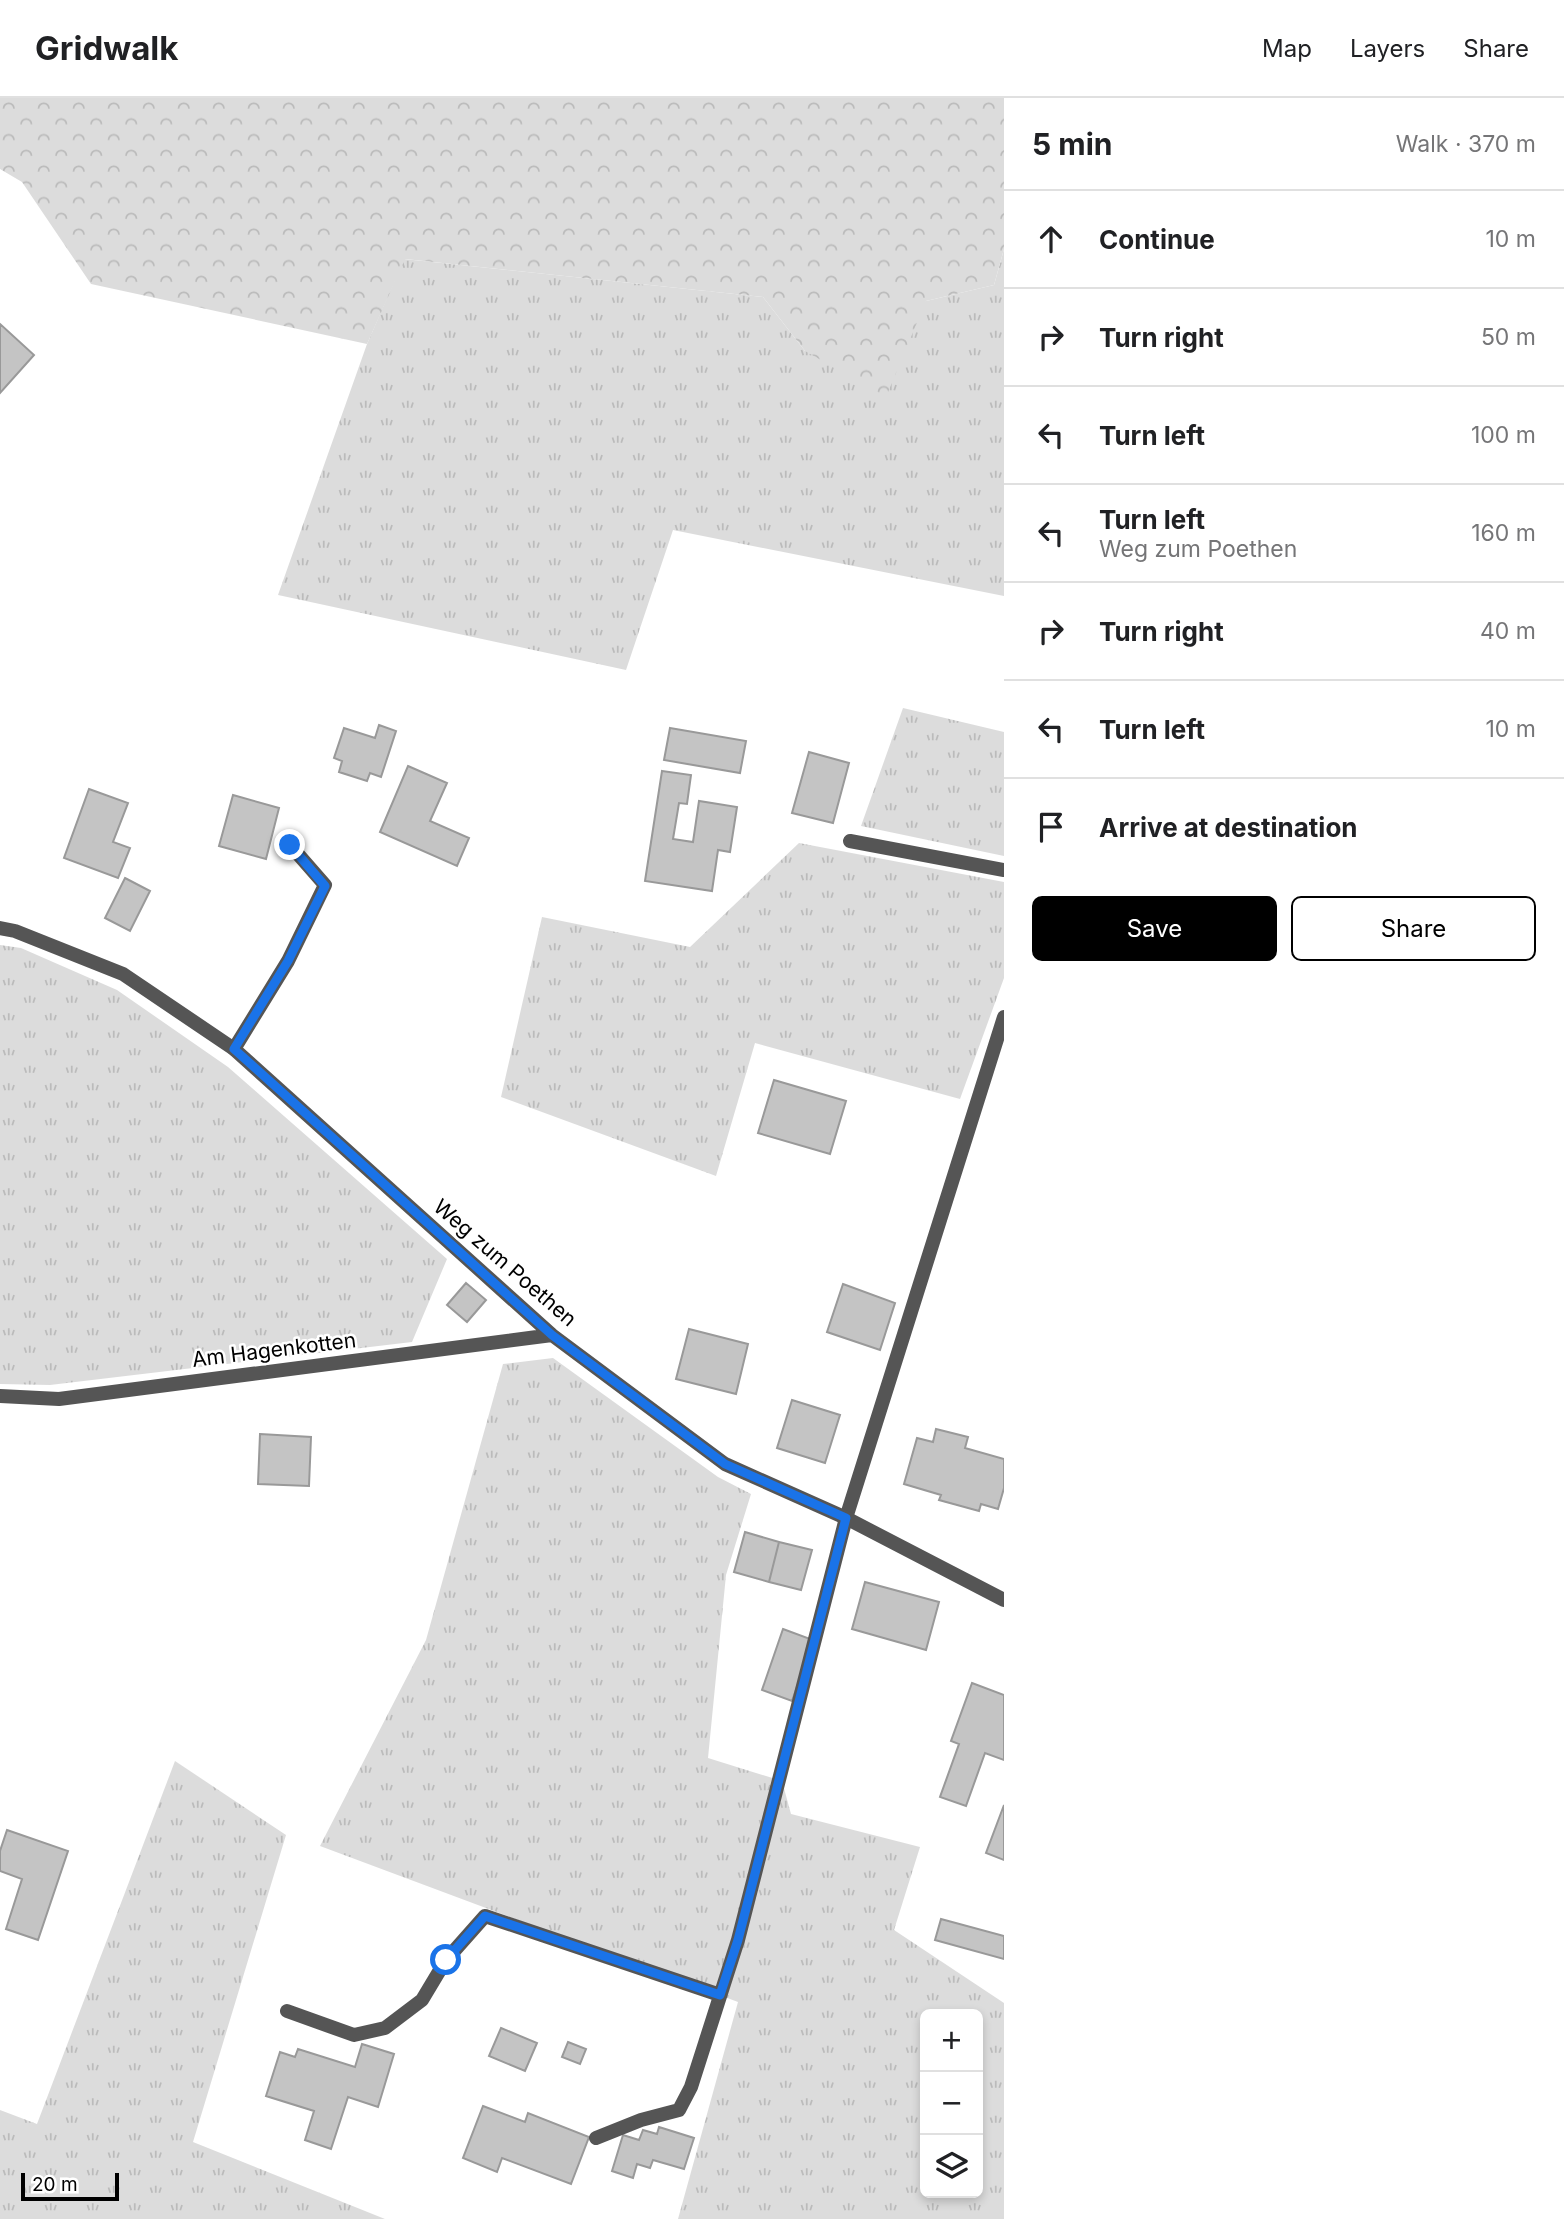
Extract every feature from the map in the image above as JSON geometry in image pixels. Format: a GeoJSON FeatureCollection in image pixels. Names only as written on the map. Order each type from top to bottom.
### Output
{"type":"FeatureCollection","features":[{"type":"Feature","properties":{"kind":"street"},"geometry":{"type":"LineString","coordinates":[[850,841],[1004,870]]}},
{"type":"Feature","properties":{"kind":"street"},"geometry":{"type":"LineString","coordinates":[[234,1049],[288,961],[325,886],[290,845]]}},
{"type":"Feature","properties":{"kind":"street","name":"Weg zum Poethen"},"geometry":{"type":"LineString","coordinates":[[0,928],[15,931],[123,974],[234,1049],[552,1335],[725,1464],[846,1518],[1004,1600]]}},
{"type":"Feature","properties":{"kind":"street"},"geometry":{"type":"LineString","coordinates":[[596,2138],[641,2120],[679,2110],[691,2087],[738,1940],[846,1518],[1004,1017]]}},
{"type":"Feature","properties":{"kind":"street","name":"Am Hagenkotten"},"geometry":{"type":"LineString","coordinates":[[0,1396],[59,1399],[552,1335]]}},
{"type":"Feature","properties":{"kind":"street"},"geometry":{"type":"LineString","coordinates":[[287,2011],[354,2035],[385,2028],[422,2000],[446,1960],[485,1916],[720,1995]]}},
{"type":"Feature","properties":{"kind":"green space"},"geometry":{"type":"Polygon","coordinates":[[[0,98],[1004,98],[1004,249],[994,285],[926,301],[886,397],[805,351],[763,297],[405,259],[367,344],[91,284],[22,182],[0,169],[0,98]]]}},
{"type":"Feature","properties":{"kind":"green space"},"geometry":{"type":"Polygon","coordinates":[[[1004,249],[1004,596],[673,530],[626,670],[278,595],[367,344],[404,259],[763,297],[805,351],[926,301],[994,285],[1004,249]]]}},
{"type":"Feature","properties":{"kind":"green space"},"geometry":{"type":"Polygon","coordinates":[[[903,708],[1004,732],[1004,856],[861,826],[903,708]]]}},
{"type":"Feature","properties":{"kind":"green space"},"geometry":{"type":"Polygon","coordinates":[[[799,843],[1004,882],[1004,978],[960,1099],[755,1043],[716,1176],[501,1097],[542,917],[690,947],[799,843]]]}},
{"type":"Feature","properties":{"kind":"green space"},"geometry":{"type":"Polygon","coordinates":[[[0,945],[21,948],[117,990],[228,1067],[447,1259],[412,1342],[50,1385],[0,1384],[0,945]]]}},
{"type":"Feature","properties":{"kind":"green space"},"geometry":{"type":"Polygon","coordinates":[[[553,1358],[718,1477],[751,1494],[726,1575],[708,1758],[782,1781],[791,1814],[920,1847],[894,1930],[1004,2003],[1004,2219],[678,2219],[738,2002],[320,1846],[426,1640],[503,1364],[553,1358]]]}},
{"type":"Feature","properties":{"kind":"green space"},"geometry":{"type":"Polygon","coordinates":[[[175,1761],[286,1835],[193,2142],[385,2219],[0,2219],[0,2110],[37,2124],[175,1761]]]}},
{"type":"Feature","properties":{"kind":"building"},"geometry":{"type":"Polygon","coordinates":[[[0,324],[34,355],[0,393],[0,324]]]}},
{"type":"Feature","properties":{"kind":"building"},"geometry":{"type":"Polygon","coordinates":[[[379,725],[396,731],[381,777],[370,773],[367,781],[339,772],[342,761],[334,758],[344,728],[375,738],[379,725]]]}},
{"type":"Feature","properties":{"kind":"building"},"geometry":{"type":"Polygon","coordinates":[[[670,728],[746,741],[740,773],[664,760],[670,728]]]}},
{"type":"Feature","properties":{"kind":"building"},"geometry":{"type":"Polygon","coordinates":[[[809,752],[849,763],[833,823],[792,813],[809,752]]]}},
{"type":"Feature","properties":{"kind":"building"},"geometry":{"type":"Polygon","coordinates":[[[408,766],[447,783],[430,821],[469,838],[457,866],[380,832],[408,766]]]}},
{"type":"Feature","properties":{"kind":"building"},"geometry":{"type":"Polygon","coordinates":[[[662,771],[691,775],[687,804],[679,803],[673,839],[693,842],[699,801],[737,807],[730,852],[718,850],[712,891],[645,881],[662,771]]]}},
{"type":"Feature","properties":{"kind":"building"},"geometry":{"type":"Polygon","coordinates":[[[89,789],[128,803],[113,842],[130,848],[118,878],[64,858],[89,789]]]}},
{"type":"Feature","properties":{"kind":"building"},"geometry":{"type":"Polygon","coordinates":[[[233,795],[279,808],[266,859],[219,846],[233,795]]]}},
{"type":"Feature","properties":{"kind":"building"},"geometry":{"type":"Polygon","coordinates":[[[125,878],[150,891],[130,931],[105,918],[125,878]]]}},
{"type":"Feature","properties":{"kind":"building"},"geometry":{"type":"Polygon","coordinates":[[[774,1080],[846,1101],[830,1154],[758,1133],[774,1080]]]}},
{"type":"Feature","properties":{"kind":"building"},"geometry":{"type":"Polygon","coordinates":[[[466,1283],[486,1300],[467,1322],[447,1305],[466,1283]]]}},
{"type":"Feature","properties":{"kind":"building"},"geometry":{"type":"Polygon","coordinates":[[[843,1284],[895,1303],[880,1350],[827,1332],[843,1284]]]}},
{"type":"Feature","properties":{"kind":"building"},"geometry":{"type":"Polygon","coordinates":[[[689,1329],[748,1344],[736,1394],[676,1379],[689,1329]]]}},
{"type":"Feature","properties":{"kind":"building"},"geometry":{"type":"Polygon","coordinates":[[[792,1400],[840,1415],[825,1463],[777,1448],[792,1400]]]}},
{"type":"Feature","properties":{"kind":"building"},"geometry":{"type":"Polygon","coordinates":[[[936,1429],[968,1437],[965,1448],[1004,1459],[1004,1488],[998,1509],[981,1504],[979,1511],[939,1500],[941,1495],[904,1484],[917,1438],[933,1442],[936,1429]]]}},
{"type":"Feature","properties":{"kind":"building"},"geometry":{"type":"Polygon","coordinates":[[[260,1434],[311,1437],[309,1486],[258,1484],[260,1434]]]}},
{"type":"Feature","properties":{"kind":"building"},"geometry":{"type":"Polygon","coordinates":[[[745,1532],[779,1542],[769,1582],[734,1572],[745,1532]]]}},
{"type":"Feature","properties":{"kind":"building"},"geometry":{"type":"Polygon","coordinates":[[[779,1542],[812,1550],[801,1590],[769,1582],[779,1542]]]}},
{"type":"Feature","properties":{"kind":"building"},"geometry":{"type":"Polygon","coordinates":[[[865,1582],[939,1602],[926,1650],[852,1629],[865,1582]]]}},
{"type":"Feature","properties":{"kind":"building"},"geometry":{"type":"Polygon","coordinates":[[[783,1629],[813,1640],[792,1701],[762,1690],[783,1629]]]}},
{"type":"Feature","properties":{"kind":"building"},"geometry":{"type":"Polygon","coordinates":[[[972,1683],[1004,1695],[1004,1760],[985,1753],[966,1806],[940,1797],[959,1744],[951,1741],[972,1683]]]}},
{"type":"Feature","properties":{"kind":"building"},"geometry":{"type":"Polygon","coordinates":[[[1004,1805],[1004,1860],[986,1853],[1004,1805]]]}},
{"type":"Feature","properties":{"kind":"building"},"geometry":{"type":"Polygon","coordinates":[[[7,1830],[68,1851],[38,1940],[6,1929],[22,1879],[0,1871],[0,1851],[7,1830]]]}},
{"type":"Feature","properties":{"kind":"building"},"geometry":{"type":"Polygon","coordinates":[[[941,1919],[1004,1936],[1004,1959],[935,1940],[941,1919]]]}},
{"type":"Feature","properties":{"kind":"building"},"geometry":{"type":"Polygon","coordinates":[[[501,2028],[537,2043],[525,2071],[489,2056],[501,2028]]]}},
{"type":"Feature","properties":{"kind":"building"},"geometry":{"type":"Polygon","coordinates":[[[568,2042],[586,2049],[580,2064],[562,2057],[568,2042]]]}},
{"type":"Feature","properties":{"kind":"building"},"geometry":{"type":"Polygon","coordinates":[[[362,2044],[394,2054],[378,2107],[348,2097],[331,2149],[305,2140],[314,2111],[266,2096],[280,2052],[295,2057],[298,2049],[355,2067],[362,2044]]]}},
{"type":"Feature","properties":{"kind":"building"},"geometry":{"type":"Polygon","coordinates":[[[483,2106],[525,2122],[528,2113],[589,2137],[571,2184],[502,2158],[497,2172],[463,2158],[483,2106]]]}},
{"type":"Feature","properties":{"kind":"building"},"geometry":{"type":"Polygon","coordinates":[[[659,2127],[694,2138],[684,2169],[653,2160],[650,2168],[637,2164],[633,2178],[612,2171],[623,2135],[639,2140],[643,2130],[657,2134],[659,2127]]]}},
{"type":"Feature","properties":{"kind":"route"},"geometry":{"type":"LineString","coordinates":[[290,845],[325,886],[288,961],[234,1049],[552,1335],[725,1464],[846,1518],[738,1940],[720,1995],[485,1916],[446,1960]]}}]}
